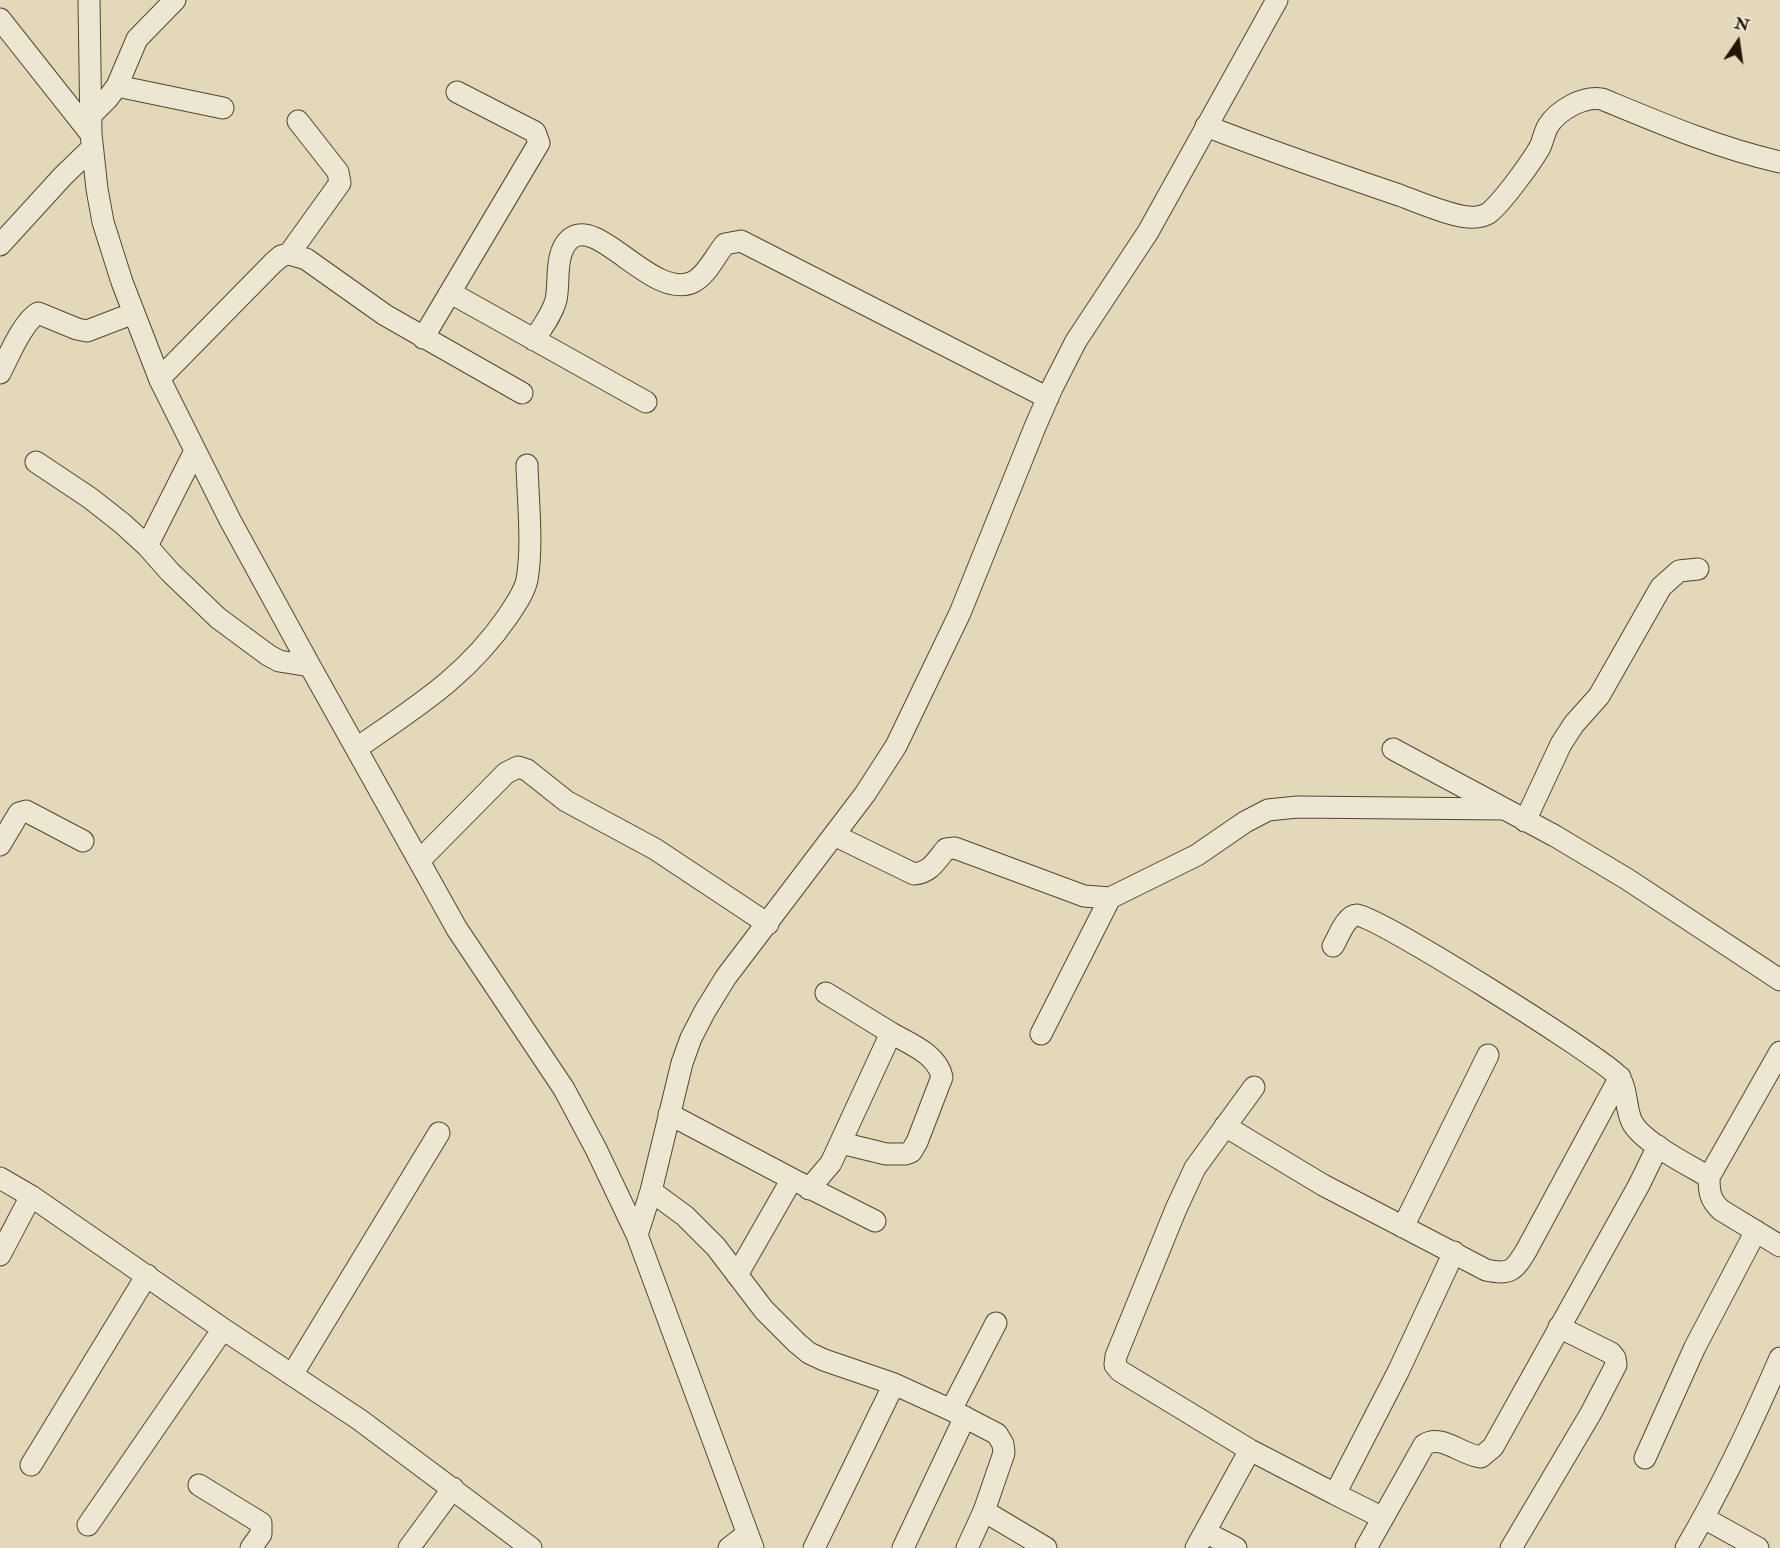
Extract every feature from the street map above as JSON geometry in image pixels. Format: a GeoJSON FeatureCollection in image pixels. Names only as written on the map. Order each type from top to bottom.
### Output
{"type":"FeatureCollection","features":[{"type":"Feature","properties":{"kind":"street"},"geometry":{"type":"LineString","coordinates":[[89,0],[92,132],[103,222],[122,282],[160,378],[195,451],[309,666],[457,929],[564,1089],[596,1149],[637,1235],[750,1541],[729,1548]]}},
{"type":"Feature","properties":{"kind":"street"},"geometry":{"type":"LineString","coordinates":[[0,245],[63,176],[92,132],[108,98],[117,86],[137,39],[175,0]]}},
{"type":"Feature","properties":{"kind":"street"},"geometry":{"type":"LineString","coordinates":[[637,1235],[651,1191],[682,1063],[691,1038],[726,977],[865,794],[896,746],[960,613],[1048,398],[1076,340],[1148,232],[1277,0]]}},
{"type":"Feature","properties":{"kind":"street"},"geometry":{"type":"LineString","coordinates":[[0,19],[92,132]]}},
{"type":"Feature","properties":{"kind":"street"},"geometry":{"type":"LineString","coordinates":[[117,86],[224,108]]}},
{"type":"Feature","properties":{"kind":"street"},"geometry":{"type":"LineString","coordinates":[[423,338],[539,143],[535,132],[457,92]]}},
{"type":"Feature","properties":{"kind":"street"},"geometry":{"type":"LineString","coordinates":[[1206,126],[1256,146],[1432,207],[1463,216],[1476,217],[1488,214],[1501,201],[1541,146],[1546,131],[1554,119],[1570,107],[1592,97],[1716,144],[1780,162]]}},
{"type":"Feature","properties":{"kind":"street"},"geometry":{"type":"LineString","coordinates":[[289,255],[340,183],[338,172],[298,121]]}},
{"type":"Feature","properties":{"kind":"street"},"geometry":{"type":"LineString","coordinates":[[534,340],[551,314],[556,298],[563,250],[569,239],[577,235],[588,235],[601,241],[658,280],[684,285],[699,278],[725,244],[741,241],[1048,398]]}},
{"type":"Feature","properties":{"kind":"street"},"geometry":{"type":"LineString","coordinates":[[160,378],[273,263],[281,256],[296,255],[306,259],[384,315],[522,393]]}},
{"type":"Feature","properties":{"kind":"street"},"geometry":{"type":"LineString","coordinates":[[451,292],[646,402]]}},
{"type":"Feature","properties":{"kind":"street"},"geometry":{"type":"LineString","coordinates":[[0,373],[8,336],[38,313],[87,331],[134,313]]}},
{"type":"Feature","properties":{"kind":"street"},"geometry":{"type":"LineString","coordinates":[[147,546],[195,451]]}},
{"type":"Feature","properties":{"kind":"street"},"geometry":{"type":"LineString","coordinates":[[36,462],[90,498],[147,546],[170,572],[218,618],[268,655],[290,664],[309,666]]}},
{"type":"Feature","properties":{"kind":"street"},"geometry":{"type":"LineString","coordinates":[[357,748],[449,683],[490,642],[519,599],[526,583],[529,558],[527,465]]}},
{"type":"Feature","properties":{"kind":"street"},"geometry":{"type":"LineString","coordinates":[[1525,821],[1560,744],[1599,696],[1661,587],[1669,577],[1679,571],[1698,568]]}},
{"type":"Feature","properties":{"kind":"street"},"geometry":{"type":"LineString","coordinates":[[1393,749],[1555,836],[1627,879],[1780,980]]}},
{"type":"Feature","properties":{"kind":"street"},"geometry":{"type":"LineString","coordinates":[[420,860],[506,773],[518,767],[527,770],[566,801],[655,849],[768,924]]}},
{"type":"Feature","properties":{"kind":"street"},"geometry":{"type":"LineString","coordinates":[[834,835],[914,874],[922,874],[929,870],[946,849],[955,848],[1084,897],[1110,898],[1197,855],[1245,822],[1268,810],[1297,807],[1504,809]]}},
{"type":"Feature","properties":{"kind":"street"},"geometry":{"type":"LineString","coordinates":[[0,845],[22,811],[83,841]]}},
{"type":"Feature","properties":{"kind":"street"},"geometry":{"type":"LineString","coordinates":[[1041,1034],[1110,898]]}},
{"type":"Feature","properties":{"kind":"street"},"geometry":{"type":"LineString","coordinates":[[1333,946],[1350,918],[1361,915],[1392,931],[1548,1026],[1620,1077],[1634,1126],[1658,1146],[1709,1178]]}},
{"type":"Feature","properties":{"kind":"street"},"geometry":{"type":"LineString","coordinates":[[826,993],[933,1058],[942,1077],[911,1152],[896,1155],[841,1143]]}},
{"type":"Feature","properties":{"kind":"street"},"geometry":{"type":"LineString","coordinates":[[737,1275],[801,1184],[831,1163],[891,1033]]}},
{"type":"Feature","properties":{"kind":"street"},"geometry":{"type":"LineString","coordinates":[[1780,1052],[1709,1178],[1709,1191],[1713,1203],[1780,1246]]}},
{"type":"Feature","properties":{"kind":"street"},"geometry":{"type":"LineString","coordinates":[[1404,1227],[1488,1055]]}},
{"type":"Feature","properties":{"kind":"street"},"geometry":{"type":"LineString","coordinates":[[1225,1126],[1323,1185],[1486,1270],[1500,1273],[1510,1271],[1518,1264],[1620,1077]]}},
{"type":"Feature","properties":{"kind":"street"},"geometry":{"type":"LineString","coordinates":[[1254,1087],[1195,1168],[1116,1356],[1116,1365],[1120,1371],[1250,1450],[1383,1518]]}},
{"type":"Feature","properties":{"kind":"street"},"geometry":{"type":"LineString","coordinates":[[669,1114],[874,1221]]}},
{"type":"Feature","properties":{"kind":"street"},"geometry":{"type":"LineString","coordinates":[[292,1375],[439,1133]]}},
{"type":"Feature","properties":{"kind":"street"},"geometry":{"type":"LineString","coordinates":[[1366,1548],[1424,1445],[1431,1440],[1439,1441],[1470,1456],[1481,1457],[1498,1439],[1559,1327],[1574,1305],[1658,1146]]}},
{"type":"Feature","properties":{"kind":"street"},"geometry":{"type":"LineString","coordinates":[[0,1178],[31,1196],[223,1329],[360,1420],[531,1548]]}},
{"type":"Feature","properties":{"kind":"street"},"geometry":{"type":"LineString","coordinates":[[651,1191],[685,1216],[716,1247],[764,1310],[809,1353],[894,1384],[958,1413],[997,1434],[1003,1444],[1004,1453],[984,1511],[967,1548]]}},
{"type":"Feature","properties":{"kind":"street"},"geometry":{"type":"LineString","coordinates":[[0,1255],[31,1196]]}},
{"type":"Feature","properties":{"kind":"street"},"geometry":{"type":"LineString","coordinates":[[1645,1458],[1695,1347],[1756,1232]]}},
{"type":"Feature","properties":{"kind":"street"},"geometry":{"type":"LineString","coordinates":[[1335,1494],[1398,1372],[1454,1252]]}},
{"type":"Feature","properties":{"kind":"street"},"geometry":{"type":"LineString","coordinates":[[31,1465],[147,1275]]}},
{"type":"Feature","properties":{"kind":"street"},"geometry":{"type":"LineString","coordinates":[[903,1548],[996,1323]]}},
{"type":"Feature","properties":{"kind":"street"},"geometry":{"type":"LineString","coordinates":[[1511,1548],[1591,1413],[1616,1365],[1611,1353],[1559,1327]]}},
{"type":"Feature","properties":{"kind":"street"},"geometry":{"type":"LineString","coordinates":[[88,1525],[223,1329]]}},
{"type":"Feature","properties":{"kind":"street"},"geometry":{"type":"LineString","coordinates":[[1686,1548],[1704,1518],[1747,1433],[1780,1358]]}},
{"type":"Feature","properties":{"kind":"street"},"geometry":{"type":"LineString","coordinates":[[814,1548],[894,1384]]}},
{"type":"Feature","properties":{"kind":"street"},"geometry":{"type":"LineString","coordinates":[[1236,1548],[1201,1540],[1250,1450]]}},
{"type":"Feature","properties":{"kind":"street"},"geometry":{"type":"LineString","coordinates":[[199,1485],[261,1523],[261,1534],[251,1548]]}},
{"type":"Feature","properties":{"kind":"street"},"geometry":{"type":"LineString","coordinates":[[410,1548],[453,1488]]}},
{"type":"Feature","properties":{"kind":"street"},"geometry":{"type":"LineString","coordinates":[[984,1511],[1046,1548]]}},
{"type":"Feature","properties":{"kind":"street"},"geometry":{"type":"LineString","coordinates":[[1704,1518],[1758,1548]]}}]}
